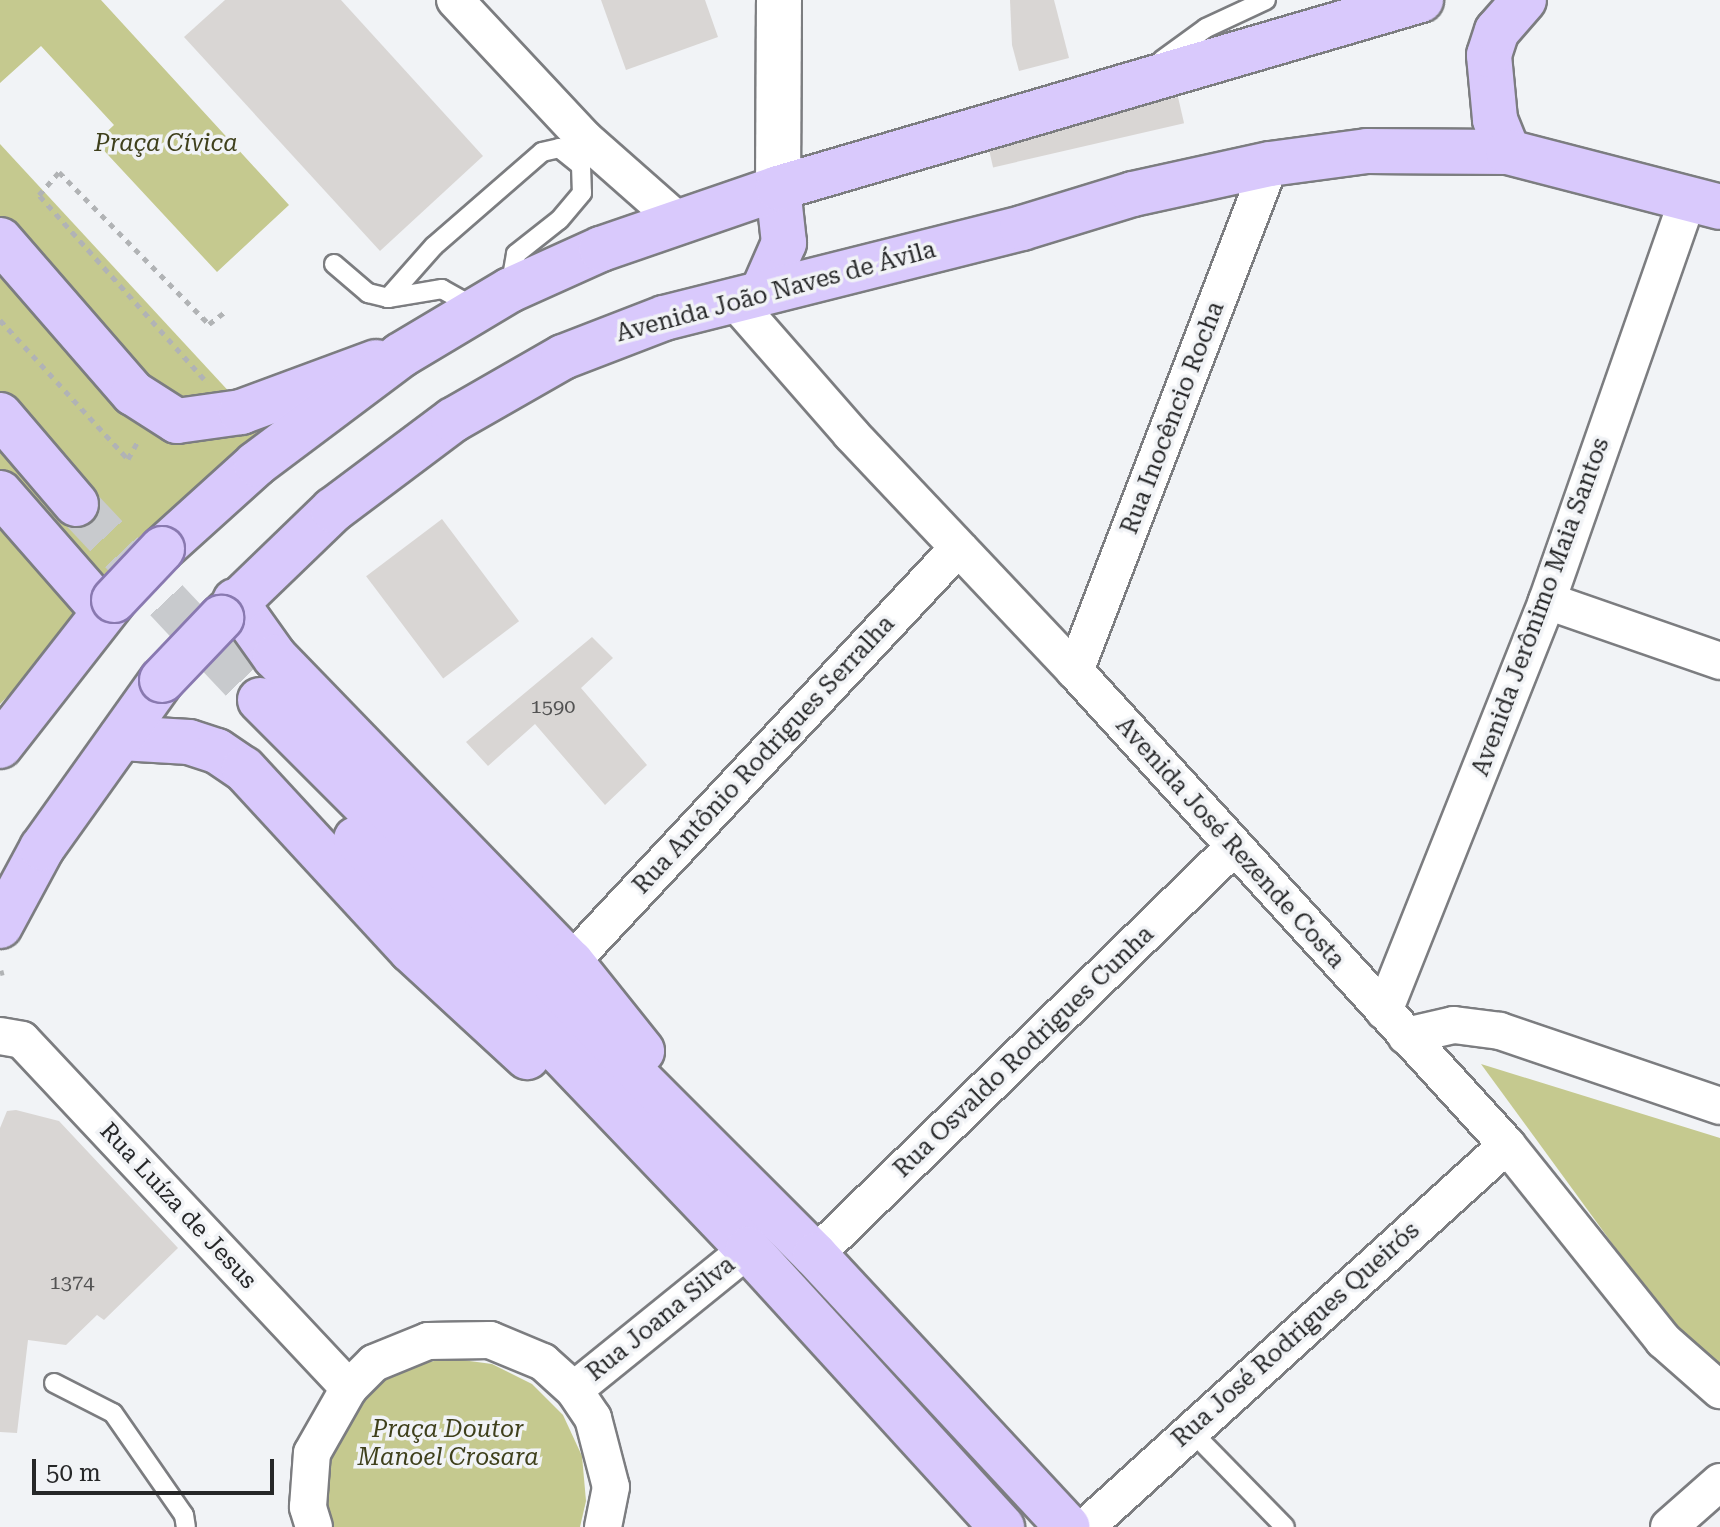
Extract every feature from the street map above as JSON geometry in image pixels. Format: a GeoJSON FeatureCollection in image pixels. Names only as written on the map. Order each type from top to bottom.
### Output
{"type":"FeatureCollection","features":[{"type":"Feature","properties":{"kind":"main road"},"geometry":{"type":"LineString","coordinates":[[0,746],[109,606],[162,549],[256,464],[401,355],[494,300],[677,220],[1421,0]]}},
{"type":"Feature","properties":{"kind":"main road"},"geometry":{"type":"LineString","coordinates":[[1508,152],[1495,119],[1489,55],[1497,31],[1524,0]]}},
{"type":"Feature","properties":{"kind":"main road","name":"Avenida João Naves de Ávila"},"geometry":{"type":"LineString","coordinates":[[0,926],[42,848],[162,680],[228,609],[385,467],[517,380],[608,335],[748,296],[1022,228],[1133,194],[1270,164],[1367,151],[1508,152],[1704,203]]}},
{"type":"Feature","properties":{"kind":"main road"},"geometry":{"type":"LineString","coordinates":[[748,296],[784,243],[778,188]]}},
{"type":"Feature","properties":{"kind":"main road"},"geometry":{"type":"LineString","coordinates":[[0,240],[133,393],[155,410],[177,421],[212,419],[401,355]]}},
{"type":"Feature","properties":{"kind":"main road"},"geometry":{"type":"LineString","coordinates":[[0,415],[66,514],[0,455]]}},
{"type":"Feature","properties":{"kind":"main road"},"geometry":{"type":"LineString","coordinates":[[0,493],[109,606]]}},
{"type":"Feature","properties":{"kind":"main road"},"geometry":{"type":"LineString","coordinates":[[228,609],[571,962],[707,1131],[755,1199]]}},
{"type":"Feature","properties":{"kind":"main road"},"geometry":{"type":"LineString","coordinates":[[1002,1527],[250,709],[815,1255],[1068,1527]]}},
{"type":"Feature","properties":{"kind":"main road"},"geometry":{"type":"LineString","coordinates":[[121,738],[189,742],[217,751],[244,769],[411,950],[522,1053],[715,1216]]}},
{"type":"Feature","properties":{"kind":"street"},"geometry":{"type":"LineString","coordinates":[[455,0],[585,139],[677,220]]}},
{"type":"Feature","properties":{"kind":"street"},"geometry":{"type":"LineString","coordinates":[[778,188],[779,0]]}},
{"type":"Feature","properties":{"kind":"street","name":"Rua Inocêncio Rocha"},"geometry":{"type":"LineString","coordinates":[[1075,671],[1270,164]]}},
{"type":"Feature","properties":{"kind":"street","name":"Avenida Jerônimo Maia Santos"},"geometry":{"type":"LineString","coordinates":[[1395,1023],[1547,601],[1704,203]]}},
{"type":"Feature","properties":{"kind":"street","name":"Avenida José Rezende Costa"},"geometry":{"type":"LineString","coordinates":[[748,296],[958,548],[1075,671],[1233,848],[1507,1145],[1663,1340],[1720,1390]]}},
{"type":"Feature","properties":{"kind":"street","name":"Rua Antônio Rodrigues Serralha"},"geometry":{"type":"LineString","coordinates":[[571,962],[958,548]]}},
{"type":"Feature","properties":{"kind":"street"},"geometry":{"type":"LineString","coordinates":[[1547,601],[1720,661]]}},
{"type":"Feature","properties":{"kind":"street","name":"Rua Osvaldo Rodrigues Cunha"},"geometry":{"type":"LineString","coordinates":[[815,1255],[1233,848]]}},
{"type":"Feature","properties":{"kind":"street"},"geometry":{"type":"LineString","coordinates":[[1395,1023],[1454,1025],[1500,1031],[1720,1106]]}},
{"type":"Feature","properties":{"kind":"street","name":"Rua Luíza de Jesus"},"geometry":{"type":"LineString","coordinates":[[0,1036],[22,1040],[349,1388]]}},
{"type":"Feature","properties":{"kind":"street","name":"Rua José Rodrigues Queirós"},"geometry":{"type":"LineString","coordinates":[[1086,1527],[1189,1429],[1507,1145]]}},
{"type":"Feature","properties":{"kind":"street","name":"Rua Joana Silva"},"geometry":{"type":"LineString","coordinates":[[574,1390],[748,1249]]}},
{"type":"Feature","properties":{"kind":"street"},"geometry":{"type":"LineString","coordinates":[[314,1527],[308,1507],[312,1453],[349,1388],[374,1363],[428,1341],[490,1340],[543,1362],[574,1390],[593,1418],[611,1487],[603,1527]]}},
{"type":"Feature","properties":{"kind":"street"},"geometry":{"type":"LineString","coordinates":[[1669,1527],[1720,1482]]}},
{"type":"Feature","properties":{"kind":"lane"},"geometry":{"type":"LineString","coordinates":[[1121,89],[1206,28],[1266,0]]}},
{"type":"Feature","properties":{"kind":"lane"},"geometry":{"type":"LineString","coordinates":[[388,298],[410,273],[542,152],[562,138],[585,139]]}},
{"type":"Feature","properties":{"kind":"lane"},"geometry":{"type":"LineString","coordinates":[[334,264],[368,293],[388,298],[430,291],[494,300],[516,254],[559,220],[582,193],[585,180],[575,158],[559,148],[542,152]]}},
{"type":"Feature","properties":{"kind":"lane"},"geometry":{"type":"LineString","coordinates":[[410,273],[414,286],[430,291]]}},
{"type":"Feature","properties":{"kind":"lane"},"geometry":{"type":"LineString","coordinates":[[0,714],[64,663]]}},
{"type":"Feature","properties":{"kind":"lane"},"geometry":{"type":"LineString","coordinates":[[54,1383],[113,1413],[184,1515],[186,1527]]}},
{"type":"Feature","properties":{"kind":"lane"},"geometry":{"type":"LineString","coordinates":[[1189,1429],[1285,1527]]}},
{"type":"Feature","properties":{"kind":"path"},"geometry":{"type":"LineString","coordinates":[[197,386],[205,378],[39,195],[59,172],[209,324],[226,311]]}},
{"type":"Feature","properties":{"kind":"path"},"geometry":{"type":"LineString","coordinates":[[0,320],[128,459],[155,410]]}},
{"type":"Feature","properties":{"kind":"green space","name":"Praça Cívica"},"geometry":{"type":"Polygon","coordinates":[[[0,0],[101,0],[289,205],[217,272],[96,142],[114,125],[41,46],[0,83],[0,0]]]}},
{"type":"Feature","properties":{"kind":"green space"},"geometry":{"type":"Polygon","coordinates":[[[0,144],[270,436],[0,704],[0,144]]]}},
{"type":"Feature","properties":{"kind":"green space"},"geometry":{"type":"Polygon","coordinates":[[[1481,1064],[1720,1138],[1720,1371],[1671,1324],[1481,1064]]]}},
{"type":"Feature","properties":{"kind":"green space","name":"Praça Doutor Manoel Crosara"},"geometry":{"type":"Polygon","coordinates":[[[447,1358],[492,1364],[532,1384],[563,1415],[582,1456],[586,1501],[580,1527],[328,1527],[324,1469],[366,1391],[404,1368],[447,1358]]]}},
{"type":"Feature","properties":{"kind":"building"},"geometry":{"type":"Polygon","coordinates":[[[225,0],[341,0],[483,156],[380,251],[184,37],[225,0]]]}},
{"type":"Feature","properties":{"kind":"building"},"geometry":{"type":"Polygon","coordinates":[[[601,0],[705,0],[718,37],[626,70],[601,0]]]}},
{"type":"Feature","properties":{"kind":"building"},"geometry":{"type":"Polygon","coordinates":[[[1010,0],[1054,0],[1069,58],[1019,71],[1012,45],[1010,0]]]}},
{"type":"Feature","properties":{"kind":"building"},"geometry":{"type":"Polygon","coordinates":[[[1178,97],[1184,123],[993,167],[987,141],[1178,97]]]}},
{"type":"Feature","properties":{"kind":"building"},"geometry":{"type":"Polygon","coordinates":[[[442,519],[519,621],[443,678],[366,576],[442,519]]]}},
{"type":"Feature","properties":{"kind":"building"},"geometry":{"type":"Polygon","coordinates":[[[592,637],[613,658],[581,688],[647,765],[605,805],[535,724],[488,766],[466,742],[592,637]]]}},
{"type":"Feature","properties":{"kind":"building"},"geometry":{"type":"Polygon","coordinates":[[[16,1110],[59,1121],[178,1248],[104,1320],[97,1315],[66,1345],[28,1340],[17,1433],[0,1432],[0,1128],[7,1111],[16,1110]]]}},
{"type":"Feature","properties":{"kind":"tunnel"},"geometry":{"type":"LineString","coordinates":[[76,504],[260,700]]}}]}
